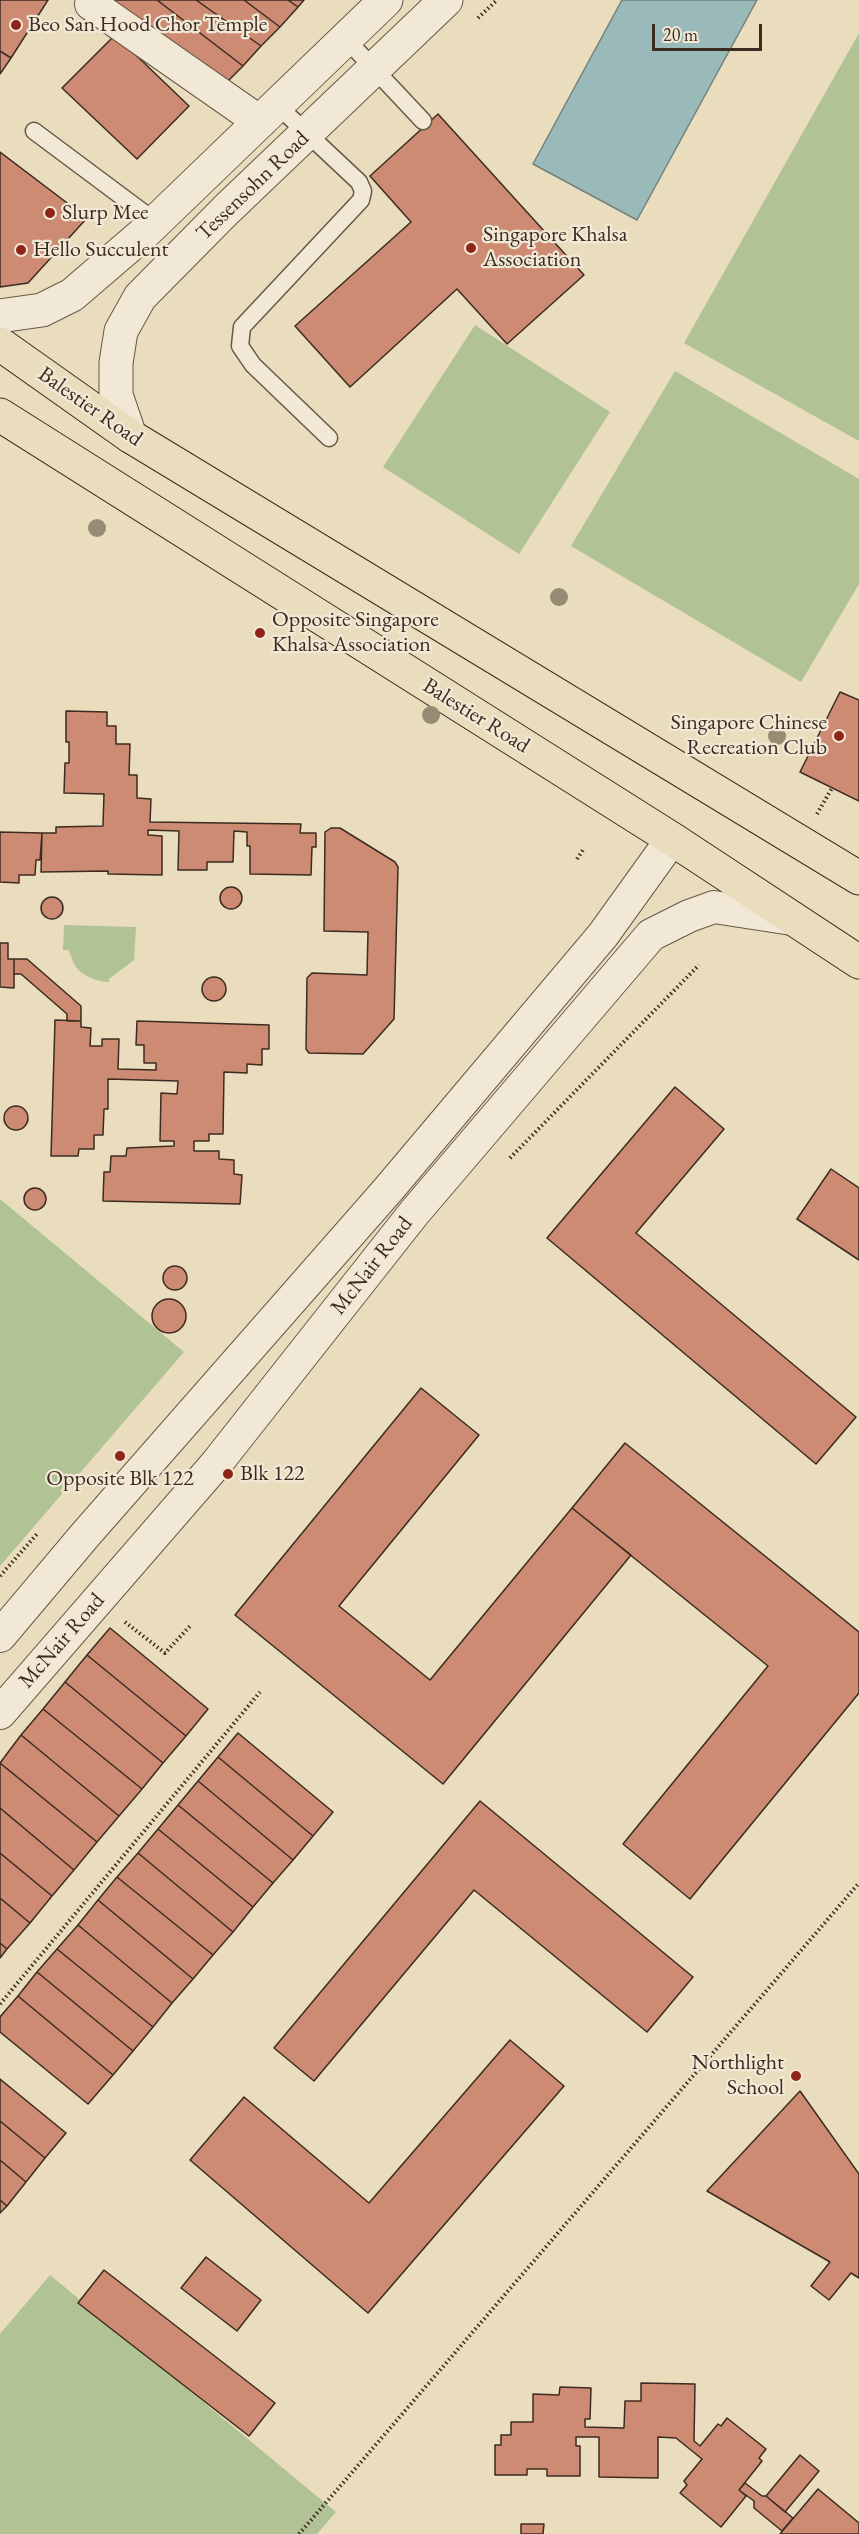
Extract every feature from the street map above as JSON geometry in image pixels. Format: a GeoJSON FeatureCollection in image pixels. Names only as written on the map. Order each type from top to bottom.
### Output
{"type":"FeatureCollection","features":[{"type":"Feature","properties":{"kind":"main road","name":"Balestier Road"},"geometry":{"type":"LineString","coordinates":[[0,344],[130,436],[859,878]]}},
{"type":"Feature","properties":{"kind":"main road","name":"Balestier Road"},"geometry":{"type":"LineString","coordinates":[[0,415],[672,839],[859,962]]}},
{"type":"Feature","properties":{"kind":"street"},"geometry":{"type":"LineString","coordinates":[[95,0],[91,4],[269,114]]}},
{"type":"Feature","properties":{"kind":"street","name":"Tessensohn Road"},"geometry":{"type":"LineString","coordinates":[[0,316],[42,310],[72,295],[156,222],[386,0]]}},
{"type":"Feature","properties":{"kind":"street","name":"Tessensohn Road"},"geometry":{"type":"LineString","coordinates":[[130,436],[116,394],[116,363],[121,331],[140,297],[226,210],[446,0]]}},
{"type":"Feature","properties":{"kind":"street","name":"McNair Road"},"geometry":{"type":"LineString","coordinates":[[0,1636],[105,1512],[387,1191],[603,935],[672,839]]}},
{"type":"Feature","properties":{"kind":"street","name":"McNair Road"},"geometry":{"type":"LineString","coordinates":[[0,1713],[216,1464],[414,1213],[651,935],[688,916],[714,908],[792,919]]}},
{"type":"Feature","properties":{"kind":"lane"},"geometry":{"type":"LineString","coordinates":[[346,39],[423,121]]}},
{"type":"Feature","properties":{"kind":"lane"},"geometry":{"type":"LineString","coordinates":[[269,114],[307,134],[359,182],[363,190],[361,200],[242,327],[240,346],[253,365],[329,438]]}},
{"type":"Feature","properties":{"kind":"lane"},"geometry":{"type":"LineString","coordinates":[[34,131],[156,222]]}},
{"type":"Feature","properties":{"kind":"path"},"geometry":{"type":"LineString","coordinates":[[816,816],[832,788]]}},
{"type":"Feature","properties":{"kind":"path"},"geometry":{"type":"LineString","coordinates":[[576,859],[583,850]]}},
{"type":"Feature","properties":{"kind":"path"},"geometry":{"type":"LineString","coordinates":[[123,1621],[165,1653],[190,1625]]}},
{"type":"Feature","properties":{"kind":"path"},"geometry":{"type":"LineString","coordinates":[[0,2004],[261,1692]]}},
{"type":"Feature","properties":{"kind":"path"},"geometry":{"type":"LineString","coordinates":[[299,2534],[859,1883]]}},
{"type":"Feature","properties":{"kind":"green space"},"geometry":{"type":"Polygon","coordinates":[[[859,33],[859,441],[684,343],[859,33]]]}},
{"type":"Feature","properties":{"kind":"green space"},"geometry":{"type":"Polygon","coordinates":[[[475,325],[610,412],[519,554],[383,467],[475,325]]]}},
{"type":"Feature","properties":{"kind":"green space"},"geometry":{"type":"Polygon","coordinates":[[[675,371],[859,479],[859,584],[801,682],[571,546],[675,371]]]}},
{"type":"Feature","properties":{"kind":"green space"},"geometry":{"type":"Polygon","coordinates":[[[64,925],[136,927],[134,960],[109,979],[109,982],[89,977],[77,968],[68,950],[63,950],[64,925]]]}},
{"type":"Feature","properties":{"kind":"green space"},"geometry":{"type":"Polygon","coordinates":[[[0,1199],[184,1352],[0,1566],[0,1199]]]}},
{"type":"Feature","properties":{"kind":"green space"},"geometry":{"type":"Polygon","coordinates":[[[50,2275],[336,2512],[317,2534],[0,2534],[0,2334],[50,2275]]]}},
{"type":"Feature","properties":{"kind":"water"},"geometry":{"type":"Polygon","coordinates":[[[622,0],[757,0],[637,220],[533,164],[622,0]]]}},
{"type":"Feature","properties":{"kind":"building","name":"Beo San Hood Chor Temple"},"geometry":{"type":"Polygon","coordinates":[[[0,0],[48,0],[11,58],[0,51],[0,0]]]}},
{"type":"Feature","properties":{"kind":"building"},"geometry":{"type":"Polygon","coordinates":[[[113,0],[157,0],[243,66],[224,85],[113,0]]]}},
{"type":"Feature","properties":{"kind":"building"},"geometry":{"type":"Polygon","coordinates":[[[157,0],[196,0],[261,46],[243,66],[157,0]]]}},
{"type":"Feature","properties":{"kind":"building"},"geometry":{"type":"Polygon","coordinates":[[[196,0],[244,0],[280,27],[261,46],[196,0]]]}},
{"type":"Feature","properties":{"kind":"building"},"geometry":{"type":"Polygon","coordinates":[[[244,0],[288,0],[298,7],[280,27],[244,0]]]}},
{"type":"Feature","properties":{"kind":"building"},"geometry":{"type":"Polygon","coordinates":[[[288,0],[304,0],[298,7],[288,0]]]}},
{"type":"Feature","properties":{"kind":"building"},"geometry":{"type":"Polygon","coordinates":[[[115,35],[189,106],[137,159],[62,88],[115,35]]]}},
{"type":"Feature","properties":{"kind":"building"},"geometry":{"type":"Polygon","coordinates":[[[0,51],[11,58],[0,74],[0,51]]]}},
{"type":"Feature","properties":{"kind":"building","name":"Singapore Khalsa Association"},"geometry":{"type":"Polygon","coordinates":[[[438,114],[584,275],[507,344],[457,289],[350,387],[295,326],[411,222],[370,176],[438,114]]]}},
{"type":"Feature","properties":{"kind":"building"},"geometry":{"type":"Polygon","coordinates":[[[0,152],[87,218],[28,283],[0,287],[0,152]]]}},
{"type":"Feature","properties":{"kind":"building","name":"Singapore Chinese Recreation Club"},"geometry":{"type":"Polygon","coordinates":[[[840,692],[859,700],[859,801],[800,772],[840,692]]]}},
{"type":"Feature","properties":{"kind":"building"},"geometry":{"type":"Polygon","coordinates":[[[66,711],[107,712],[107,726],[116,726],[116,744],[130,744],[129,775],[137,775],[137,798],[151,799],[150,822],[301,824],[300,833],[316,833],[316,847],[312,847],[311,875],[250,874],[250,846],[247,846],[247,832],[234,831],[233,862],[207,862],[207,870],[178,870],[179,831],[148,830],[148,835],[162,836],[162,875],[108,874],[108,871],[41,872],[42,833],[56,833],[56,827],[103,826],[104,794],[64,793],[65,763],[69,763],[66,711]]]}},
{"type":"Feature","properties":{"kind":"building"},"geometry":{"type":"Polygon","coordinates":[[[331,828],[340,828],[395,862],[398,867],[394,1019],[363,1054],[309,1053],[306,1049],[307,978],[312,973],[367,975],[368,932],[324,931],[325,832],[331,828]]]}},
{"type":"Feature","properties":{"kind":"building"},"geometry":{"type":"Polygon","coordinates":[[[0,832],[42,833],[40,860],[36,860],[35,875],[19,875],[19,883],[0,882],[0,832]]]}},
{"type":"Feature","properties":{"kind":"building"},"geometry":{"type":"Polygon","coordinates":[[[227,887],[235,887],[242,894],[242,902],[235,909],[227,909],[220,902],[220,894],[227,887]]]}},
{"type":"Feature","properties":{"kind":"building"},"geometry":{"type":"Polygon","coordinates":[[[48,897],[56,897],[63,904],[63,912],[56,919],[48,919],[41,912],[41,904],[48,897]]]}},
{"type":"Feature","properties":{"kind":"building"},"geometry":{"type":"Polygon","coordinates":[[[0,943],[8,943],[8,959],[14,959],[14,988],[0,987],[0,943]]]}},
{"type":"Feature","properties":{"kind":"building"},"geometry":{"type":"Polygon","coordinates":[[[14,959],[27,959],[81,1006],[81,1021],[67,1021],[67,1014],[21,974],[14,974],[14,959]]]}},
{"type":"Feature","properties":{"kind":"building"},"geometry":{"type":"Polygon","coordinates":[[[214,977],[222,981],[226,989],[222,997],[214,1001],[206,997],[202,989],[206,981],[214,977]]]}},
{"type":"Feature","properties":{"kind":"building"},"geometry":{"type":"Polygon","coordinates":[[[55,1020],[81,1021],[81,1027],[91,1028],[90,1046],[102,1046],[102,1039],[119,1039],[118,1069],[156,1070],[156,1063],[144,1063],[144,1045],[136,1045],[137,1021],[269,1025],[269,1049],[262,1049],[262,1065],[247,1064],[247,1073],[224,1072],[223,1134],[209,1134],[209,1141],[194,1141],[194,1151],[219,1151],[219,1159],[234,1160],[234,1174],[242,1175],[240,1204],[103,1201],[104,1172],[110,1172],[111,1156],[126,1156],[127,1148],[174,1146],[174,1141],[160,1141],[161,1093],[177,1094],[178,1081],[108,1079],[108,1109],[104,1109],[103,1135],[94,1135],[94,1149],[79,1149],[78,1156],[51,1156],[55,1020]]]}},
{"type":"Feature","properties":{"kind":"building"},"geometry":{"type":"Polygon","coordinates":[[[675,1087],[724,1129],[636,1233],[856,1417],[816,1464],[547,1238],[675,1087]]]}},
{"type":"Feature","properties":{"kind":"building"},"geometry":{"type":"Polygon","coordinates":[[[16,1106],[24,1110],[28,1118],[24,1126],[16,1130],[8,1126],[4,1118],[8,1110],[16,1106]]]}},
{"type":"Feature","properties":{"kind":"building"},"geometry":{"type":"Polygon","coordinates":[[[831,1169],[859,1188],[859,1260],[797,1219],[831,1169]]]}},
{"type":"Feature","properties":{"kind":"building"},"geometry":{"type":"Polygon","coordinates":[[[31,1188],[39,1188],[46,1195],[46,1203],[39,1210],[31,1210],[24,1203],[24,1195],[31,1188]]]}},
{"type":"Feature","properties":{"kind":"building"},"geometry":{"type":"Polygon","coordinates":[[[175,1266],[183,1270],[187,1278],[183,1286],[175,1290],[167,1286],[163,1278],[167,1270],[175,1266]]]}},
{"type":"Feature","properties":{"kind":"building"},"geometry":{"type":"Polygon","coordinates":[[[169,1299],[181,1304],[186,1316],[181,1328],[169,1333],[157,1328],[152,1316],[157,1304],[169,1299]]]}},
{"type":"Feature","properties":{"kind":"building"},"geometry":{"type":"Polygon","coordinates":[[[421,1388],[479,1435],[339,1606],[430,1680],[572,1508],[631,1555],[443,1784],[235,1615],[421,1388]]]}},
{"type":"Feature","properties":{"kind":"building"},"geometry":{"type":"Polygon","coordinates":[[[625,1443],[859,1632],[859,1693],[690,1899],[623,1844],[768,1666],[572,1508],[625,1443]]]}},
{"type":"Feature","properties":{"kind":"building"},"geometry":{"type":"Polygon","coordinates":[[[110,1628],[208,1709],[186,1736],[87,1655],[110,1628]]]}},
{"type":"Feature","properties":{"kind":"building"},"geometry":{"type":"Polygon","coordinates":[[[87,1655],[186,1736],[163,1763],[65,1682],[87,1655]]]}},
{"type":"Feature","properties":{"kind":"building"},"geometry":{"type":"Polygon","coordinates":[[[65,1682],[163,1763],[142,1789],[43,1709],[65,1682]]]}},
{"type":"Feature","properties":{"kind":"building"},"geometry":{"type":"Polygon","coordinates":[[[43,1709],[142,1789],[119,1816],[21,1735],[43,1709]]]}},
{"type":"Feature","properties":{"kind":"building"},"geometry":{"type":"Polygon","coordinates":[[[238,1733],[333,1812],[313,1836],[218,1757],[238,1733]]]}},
{"type":"Feature","properties":{"kind":"building"},"geometry":{"type":"Polygon","coordinates":[[[21,1735],[119,1816],[97,1842],[0,1763],[21,1735]]]}},
{"type":"Feature","properties":{"kind":"building"},"geometry":{"type":"Polygon","coordinates":[[[218,1757],[313,1836],[293,1860],[198,1781],[218,1757]]]}},
{"type":"Feature","properties":{"kind":"building"},"geometry":{"type":"Polygon","coordinates":[[[0,1763],[97,1842],[74,1870],[0,1808],[0,1763]]]}},
{"type":"Feature","properties":{"kind":"building"},"geometry":{"type":"Polygon","coordinates":[[[198,1781],[293,1860],[273,1883],[178,1805],[198,1781]]]}},
{"type":"Feature","properties":{"kind":"building"},"geometry":{"type":"Polygon","coordinates":[[[480,1801],[693,1977],[647,2032],[474,1890],[314,2081],[274,2048],[480,1801]]]}},
{"type":"Feature","properties":{"kind":"building"},"geometry":{"type":"Polygon","coordinates":[[[178,1805],[273,1883],[253,1907],[158,1829],[178,1805]]]}},
{"type":"Feature","properties":{"kind":"building"},"geometry":{"type":"Polygon","coordinates":[[[0,1808],[74,1870],[52,1896],[0,1853],[0,1808]]]}},
{"type":"Feature","properties":{"kind":"building"},"geometry":{"type":"Polygon","coordinates":[[[158,1829],[253,1907],[233,1932],[138,1853],[158,1829]]]}},
{"type":"Feature","properties":{"kind":"building"},"geometry":{"type":"Polygon","coordinates":[[[0,1853],[52,1896],[30,1923],[0,1898],[0,1853]]]}},
{"type":"Feature","properties":{"kind":"building"},"geometry":{"type":"Polygon","coordinates":[[[138,1853],[233,1932],[213,1955],[117,1877],[138,1853]]]}},
{"type":"Feature","properties":{"kind":"building"},"geometry":{"type":"Polygon","coordinates":[[[117,1877],[213,1955],[193,1979],[98,1900],[117,1877]]]}},
{"type":"Feature","properties":{"kind":"building"},"geometry":{"type":"Polygon","coordinates":[[[0,1898],[30,1923],[7,1949],[0,1943],[0,1898]]]}},
{"type":"Feature","properties":{"kind":"building"},"geometry":{"type":"Polygon","coordinates":[[[98,1900],[193,1979],[172,2003],[78,1925],[98,1900]]]}},
{"type":"Feature","properties":{"kind":"building"},"geometry":{"type":"Polygon","coordinates":[[[78,1925],[172,2003],[153,2027],[57,1949],[78,1925]]]}},
{"type":"Feature","properties":{"kind":"building"},"geometry":{"type":"Polygon","coordinates":[[[0,1943],[7,1949],[0,1958],[0,1943]]]}},
{"type":"Feature","properties":{"kind":"building"},"geometry":{"type":"Polygon","coordinates":[[[57,1949],[153,2027],[133,2051],[37,1972],[57,1949]]]}},
{"type":"Feature","properties":{"kind":"building"},"geometry":{"type":"Polygon","coordinates":[[[37,1972],[133,2051],[113,2075],[18,1996],[37,1972]]]}},
{"type":"Feature","properties":{"kind":"building"},"geometry":{"type":"Polygon","coordinates":[[[18,1996],[113,2075],[88,2104],[0,2032],[0,2017],[18,1996]]]}},
{"type":"Feature","properties":{"kind":"building"},"geometry":{"type":"Polygon","coordinates":[[[510,2040],[564,2086],[368,2313],[190,2160],[244,2097],[369,2203],[510,2040]]]}},
{"type":"Feature","properties":{"kind":"building"},"geometry":{"type":"Polygon","coordinates":[[[0,2079],[66,2133],[45,2158],[0,2121],[0,2079]]]}},
{"type":"Feature","properties":{"kind":"building"},"geometry":{"type":"Polygon","coordinates":[[[800,2091],[859,2174],[859,2278],[851,2273],[829,2300],[811,2286],[830,2262],[707,2191],[800,2091]]]}},
{"type":"Feature","properties":{"kind":"building"},"geometry":{"type":"Polygon","coordinates":[[[0,2121],[45,2158],[26,2182],[0,2160],[0,2121]]]}},
{"type":"Feature","properties":{"kind":"building"},"geometry":{"type":"Polygon","coordinates":[[[0,2160],[26,2182],[7,2206],[0,2200],[0,2160]]]}},
{"type":"Feature","properties":{"kind":"building"},"geometry":{"type":"Polygon","coordinates":[[[0,2200],[7,2206],[0,2213],[0,2200]]]}},
{"type":"Feature","properties":{"kind":"building"},"geometry":{"type":"Polygon","coordinates":[[[206,2257],[261,2300],[237,2331],[181,2288],[206,2257]]]}},
{"type":"Feature","properties":{"kind":"building"},"geometry":{"type":"Polygon","coordinates":[[[104,2270],[275,2403],[249,2436],[78,2303],[104,2270]]]}},
{"type":"Feature","properties":{"kind":"building"},"geometry":{"type":"Polygon","coordinates":[[[641,2383],[695,2384],[694,2441],[700,2446],[718,2424],[721,2426],[727,2418],[766,2449],[759,2458],[762,2461],[739,2490],[746,2496],[721,2527],[680,2493],[687,2485],[684,2481],[702,2459],[676,2438],[658,2437],[658,2478],[599,2477],[599,2437],[576,2437],[576,2446],[580,2446],[580,2476],[547,2476],[547,2469],[527,2469],[527,2475],[495,2475],[495,2445],[501,2445],[501,2435],[511,2435],[511,2422],[533,2422],[533,2394],[559,2395],[560,2387],[591,2388],[590,2419],[585,2419],[585,2427],[624,2428],[625,2401],[641,2401],[641,2383]]]}},
{"type":"Feature","properties":{"kind":"building"},"geometry":{"type":"Polygon","coordinates":[[[800,2455],[819,2471],[785,2512],[766,2496],[800,2455]]]}},
{"type":"Feature","properties":{"kind":"building"},"geometry":{"type":"Polygon","coordinates":[[[745,2483],[762,2496],[766,2496],[793,2518],[782,2531],[754,2508],[754,2501],[739,2490],[745,2483]]]}},
{"type":"Feature","properties":{"kind":"building"},"geometry":{"type":"Polygon","coordinates":[[[818,2489],[859,2523],[859,2534],[780,2534],[818,2489]]]}},
{"type":"Feature","properties":{"kind":"building"},"geometry":{"type":"Polygon","coordinates":[[[521,2524],[544,2524],[543,2534],[521,2534],[521,2524]]]}},
{"type":"Feature","properties":{"kind":"place","name":"Beo San Hood Chor Temple"},"geometry":{"type":"Point","coordinates":[16,25]}},
{"type":"Feature","properties":{"kind":"place","name":"Slurp Mee"},"geometry":{"type":"Point","coordinates":[50,213]}},
{"type":"Feature","properties":{"kind":"place","name":"Singapore Khalsa Association"},"geometry":{"type":"Point","coordinates":[471,248]}},
{"type":"Feature","properties":{"kind":"place","name":"Hello Succulent"},"geometry":{"type":"Point","coordinates":[21,250]}},
{"type":"Feature","properties":{"kind":"place","name":"Opposite Singapore Khalsa Association"},"geometry":{"type":"Point","coordinates":[260,633]}},
{"type":"Feature","properties":{"kind":"place","name":"Singapore Chinese Recreation Club"},"geometry":{"type":"Point","coordinates":[839,736]}},
{"type":"Feature","properties":{"kind":"place","name":"Opposite Blk 122"},"geometry":{"type":"Point","coordinates":[120,1456]}},
{"type":"Feature","properties":{"kind":"place","name":"Blk 122"},"geometry":{"type":"Point","coordinates":[228,1474]}},
{"type":"Feature","properties":{"kind":"place","name":"Northlight School"},"geometry":{"type":"Point","coordinates":[796,2076]}}]}
